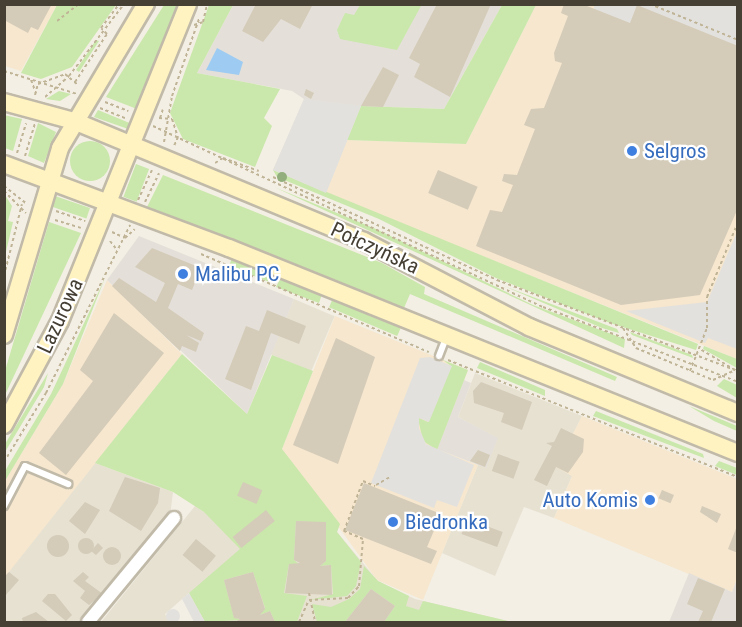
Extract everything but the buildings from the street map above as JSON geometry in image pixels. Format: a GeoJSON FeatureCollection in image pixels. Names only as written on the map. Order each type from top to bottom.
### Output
{"type":"FeatureCollection","features":[{"type":"Feature","properties":{"kind":"main road","name":"Lazurowa"},"geometry":{"type":"LineString","coordinates":[[4,335],[49,181],[74,121],[146,4]]}},
{"type":"Feature","properties":{"kind":"main road","name":"Lazurowa"},"geometry":{"type":"LineString","coordinates":[[4,424],[60,321],[135,147],[188,4]]}},
{"type":"Feature","properties":{"kind":"main road","name":"Połczyńska"},"geometry":{"type":"LineString","coordinates":[[4,102],[74,121],[364,241],[529,327],[738,413]]}},
{"type":"Feature","properties":{"kind":"main road"},"geometry":{"type":"LineString","coordinates":[[11,159],[49,181],[447,335],[738,453]]}},
{"type":"Feature","properties":{"kind":"street"},"geometry":{"type":"LineString","coordinates":[[88,622],[174,518]]}},
{"type":"Feature","properties":{"kind":"lane"},"geometry":{"type":"LineString","coordinates":[[439,356],[447,335]]}},
{"type":"Feature","properties":{"kind":"lane"},"geometry":{"type":"LineString","coordinates":[[4,506],[25,466],[68,484]]}},
{"type":"Feature","properties":{"kind":"path"},"geometry":{"type":"LineString","coordinates":[[57,21],[79,4]]}},
{"type":"Feature","properties":{"kind":"path"},"geometry":{"type":"LineString","coordinates":[[103,31],[119,4]]}},
{"type":"Feature","properties":{"kind":"path"},"geometry":{"type":"LineString","coordinates":[[31,79],[43,99],[69,76],[124,4]]}},
{"type":"Feature","properties":{"kind":"path"},"geometry":{"type":"LineString","coordinates":[[163,144],[168,118],[197,36],[202,4]]}},
{"type":"Feature","properties":{"kind":"path"},"geometry":{"type":"LineString","coordinates":[[650,4],[738,40]]}},
{"type":"Feature","properties":{"kind":"path"},"geometry":{"type":"LineString","coordinates":[[75,82],[107,34],[103,31]]}},
{"type":"Feature","properties":{"kind":"path"},"geometry":{"type":"LineString","coordinates":[[4,71],[74,93]]}},
{"type":"Feature","properties":{"kind":"path"},"geometry":{"type":"LineString","coordinates":[[69,76],[78,85]]}},
{"type":"Feature","properties":{"kind":"path"},"geometry":{"type":"LineString","coordinates":[[36,91],[42,82],[69,76]]}},
{"type":"Feature","properties":{"kind":"path"},"geometry":{"type":"LineString","coordinates":[[104,101],[136,114]]}},
{"type":"Feature","properties":{"kind":"path"},"geometry":{"type":"LineString","coordinates":[[99,107],[135,122]]}},
{"type":"Feature","properties":{"kind":"path"},"geometry":{"type":"LineString","coordinates":[[157,119],[168,118]]}},
{"type":"Feature","properties":{"kind":"path"},"geometry":{"type":"LineString","coordinates":[[168,118],[177,140]]}},
{"type":"Feature","properties":{"kind":"path"},"geometry":{"type":"LineString","coordinates":[[11,159],[27,120]]}},
{"type":"Feature","properties":{"kind":"path"},"geometry":{"type":"LineString","coordinates":[[25,157],[35,122]]}},
{"type":"Feature","properties":{"kind":"path"},"geometry":{"type":"LineString","coordinates":[[155,127],[221,161],[377,226],[543,307],[694,362],[738,382]]}},
{"type":"Feature","properties":{"kind":"path"},"geometry":{"type":"LineString","coordinates":[[177,140],[172,146],[184,150]]}},
{"type":"Feature","properties":{"kind":"path"},"geometry":{"type":"LineString","coordinates":[[204,158],[259,171]]}},
{"type":"Feature","properties":{"kind":"path"},"geometry":{"type":"LineString","coordinates":[[136,206],[152,170]]}},
{"type":"Feature","properties":{"kind":"path"},"geometry":{"type":"LineString","coordinates":[[143,208],[159,173]]}},
{"type":"Feature","properties":{"kind":"path"},"geometry":{"type":"LineString","coordinates":[[273,177],[497,280],[736,371]]}},
{"type":"Feature","properties":{"kind":"path"},"geometry":{"type":"LineString","coordinates":[[4,186],[16,190],[22,204],[4,276]]}},
{"type":"Feature","properties":{"kind":"path"},"geometry":{"type":"LineString","coordinates":[[4,191],[20,211],[28,213]]}},
{"type":"Feature","properties":{"kind":"path"},"geometry":{"type":"LineString","coordinates":[[22,204],[30,205]]}},
{"type":"Feature","properties":{"kind":"path"},"geometry":{"type":"LineString","coordinates":[[50,209],[86,221]]}},
{"type":"Feature","properties":{"kind":"path"},"geometry":{"type":"LineString","coordinates":[[50,218],[82,229]]}},
{"type":"Feature","properties":{"kind":"path"},"geometry":{"type":"LineString","coordinates":[[4,462],[125,238],[131,222]]}},
{"type":"Feature","properties":{"kind":"path"},"geometry":{"type":"LineString","coordinates":[[690,371],[707,328],[707,297],[738,222]]}},
{"type":"Feature","properties":{"kind":"path"},"geometry":{"type":"LineString","coordinates":[[125,238],[136,226]]}},
{"type":"Feature","properties":{"kind":"path"},"geometry":{"type":"LineString","coordinates":[[113,232],[125,238]]}},
{"type":"Feature","properties":{"kind":"path"},"geometry":{"type":"LineString","coordinates":[[110,241],[118,251]]}},
{"type":"Feature","properties":{"kind":"path"},"geometry":{"type":"LineString","coordinates":[[622,328],[636,348],[713,380],[736,371]]}},
{"type":"Feature","properties":{"kind":"path"},"geometry":{"type":"LineString","coordinates":[[700,349],[736,371]]}},
{"type":"Feature","properties":{"kind":"path"},"geometry":{"type":"LineString","coordinates":[[309,600],[348,598],[358,586],[363,539],[344,531],[363,481],[375,487],[390,477]]}},
{"type":"Feature","properties":{"kind":"path"},"geometry":{"type":"LineString","coordinates":[[309,593],[315,622]]}},
{"type":"Feature","properties":{"kind":"path"},"geometry":{"type":"LineString","coordinates":[[299,622],[309,600]]}},
{"type":"Feature","properties":{"kind":"shaded area"},"geometry":{"type":"Polygon","coordinates":[[[595,4],[737,5],[737,48],[631,26],[593,11],[595,4]]]}},
{"type":"Feature","properties":{"kind":"shaded area"},"geometry":{"type":"Polygon","coordinates":[[[4,5],[57,5],[21,71],[5,66],[4,5]]]}},
{"type":"Feature","properties":{"kind":"shaded area"},"geometry":{"type":"Polygon","coordinates":[[[233,5],[502,5],[444,109],[361,106],[326,193],[273,170],[304,99],[292,91],[197,73],[233,5]]]}},
{"type":"Feature","properties":{"kind":"shaded area","name":"Selgros"},"geometry":{"type":"Polygon","coordinates":[[[536,5],[737,5],[737,359],[326,193],[347,140],[466,144],[536,5]]]}},
{"type":"Feature","properties":{"kind":"shaded area"},"geometry":{"type":"Polygon","coordinates":[[[304,99],[361,106],[326,193],[273,170],[304,99]]]}},
{"type":"Feature","properties":{"kind":"shaded area"},"geometry":{"type":"Polygon","coordinates":[[[737,232],[737,349],[708,338],[705,343],[626,311],[707,302],[737,232]]]}},
{"type":"Feature","properties":{"kind":"shaded area"},"geometry":{"type":"Polygon","coordinates":[[[139,236],[294,299],[247,414],[107,280],[139,236]]]}},
{"type":"Feature","properties":{"kind":"shaded area"},"geometry":{"type":"Polygon","coordinates":[[[107,280],[182,354],[5,577],[5,481],[63,384],[107,280]]]}},
{"type":"Feature","properties":{"kind":"shaded area"},"geometry":{"type":"Polygon","coordinates":[[[294,299],[335,316],[311,371],[271,354],[294,299]]]}},
{"type":"Feature","properties":{"kind":"shaded area"},"geometry":{"type":"Polygon","coordinates":[[[335,316],[468,370],[437,449],[478,465],[423,600],[377,580],[282,449],[335,316]]]}},
{"type":"Feature","properties":{"kind":"shaded area"},"geometry":{"type":"Polygon","coordinates":[[[430,357],[452,366],[429,422],[419,418],[419,428],[426,444],[474,465],[457,507],[437,500],[434,508],[371,483],[420,358],[430,357]]]}},
{"type":"Feature","properties":{"kind":"shaded area"},"geometry":{"type":"Polygon","coordinates":[[[475,373],[582,416],[557,467],[572,476],[554,518],[524,507],[495,576],[442,553],[478,465],[486,467],[497,438],[458,417],[475,373]]]}},
{"type":"Feature","properties":{"kind":"shaded area"},"geometry":{"type":"Polygon","coordinates":[[[464,380],[471,383],[458,417],[498,438],[486,468],[437,449],[464,380]]]}},
{"type":"Feature","properties":{"kind":"shaded area","name":"Auto Komis"},"geometry":{"type":"Polygon","coordinates":[[[582,416],[737,479],[737,579],[732,592],[554,518],[572,476],[556,467],[582,416]]]}},
{"type":"Feature","properties":{"kind":"shaded area"},"geometry":{"type":"Polygon","coordinates":[[[95,463],[173,492],[170,516],[82,622],[5,622],[4,577],[95,463]]]}},
{"type":"Feature","properties":{"kind":"shaded area"},"geometry":{"type":"Polygon","coordinates":[[[314,487],[340,524],[337,532],[378,581],[415,599],[512,622],[205,622],[189,593],[165,614],[169,622],[101,622],[195,506],[204,512],[314,487]]]}},
{"type":"Feature","properties":{"kind":"shaded area"},"geometry":{"type":"Polygon","coordinates":[[[689,573],[732,592],[737,579],[737,622],[669,622],[689,573]]]}},
{"type":"Feature","properties":{"kind":"shaded area"},"geometry":{"type":"Polygon","coordinates":[[[189,593],[205,622],[194,622],[182,599],[189,593]]]}},
{"type":"Feature","properties":{"kind":"shaded area"},"geometry":{"type":"Polygon","coordinates":[[[173,609],[178,611],[180,616],[178,621],[173,623],[168,621],[166,616],[168,611],[173,609]]]}},
{"type":"Feature","properties":{"kind":"green space"},"geometry":{"type":"Polygon","coordinates":[[[420,4],[421,6],[397,50],[340,39],[337,30],[345,13],[354,15],[360,5],[420,4]]]}},
{"type":"Feature","properties":{"kind":"green space"},"geometry":{"type":"Polygon","coordinates":[[[57,5],[116,5],[72,67],[41,79],[21,73],[57,5]]]}},
{"type":"Feature","properties":{"kind":"green space"},"geometry":{"type":"Polygon","coordinates":[[[164,5],[178,5],[137,109],[106,97],[164,5]]]}},
{"type":"Feature","properties":{"kind":"green space"},"geometry":{"type":"Polygon","coordinates":[[[209,5],[233,5],[197,73],[280,89],[264,118],[272,126],[255,167],[183,139],[170,113],[209,5]]]}},
{"type":"Feature","properties":{"kind":"green space"},"geometry":{"type":"Polygon","coordinates":[[[502,5],[536,5],[466,144],[347,140],[361,106],[444,109],[502,5]]]}},
{"type":"Feature","properties":{"kind":"green space"},"geometry":{"type":"Polygon","coordinates":[[[96,40],[99,41],[79,72],[76,70],[96,40]]]}},
{"type":"Feature","properties":{"kind":"green space"},"geometry":{"type":"Polygon","coordinates":[[[59,91],[71,94],[60,101],[46,99],[59,91]]]}},
{"type":"Feature","properties":{"kind":"green space"},"geometry":{"type":"Polygon","coordinates":[[[98,110],[132,124],[131,130],[94,117],[98,110]]]}},
{"type":"Feature","properties":{"kind":"green space"},"geometry":{"type":"Polygon","coordinates":[[[4,115],[22,119],[13,151],[5,148],[4,115]]]}},
{"type":"Feature","properties":{"kind":"green space"},"geometry":{"type":"Polygon","coordinates":[[[38,123],[56,132],[44,163],[28,156],[38,123]]]}},
{"type":"Feature","properties":{"kind":"green space"},"geometry":{"type":"Polygon","coordinates":[[[90,141],[104,147],[110,161],[104,175],[90,181],[76,175],[70,161],[76,147],[90,141]]]}},
{"type":"Feature","properties":{"kind":"green space"},"geometry":{"type":"Polygon","coordinates":[[[136,164],[149,169],[137,202],[123,197],[136,164]]]}},
{"type":"Feature","properties":{"kind":"green space"},"geometry":{"type":"Polygon","coordinates":[[[273,170],[698,344],[696,350],[610,323],[496,278],[379,219],[277,177],[273,170]]]}},
{"type":"Feature","properties":{"kind":"green space"},"geometry":{"type":"Polygon","coordinates":[[[163,175],[382,263],[425,287],[424,294],[617,377],[615,381],[410,294],[404,308],[146,209],[163,175]]]}},
{"type":"Feature","properties":{"kind":"green space"},"geometry":{"type":"Polygon","coordinates":[[[274,187],[376,229],[533,305],[625,339],[624,348],[274,187]]]}},
{"type":"Feature","properties":{"kind":"green space"},"geometry":{"type":"Polygon","coordinates":[[[5,195],[12,206],[8,221],[13,222],[5,256],[5,195]]]}},
{"type":"Feature","properties":{"kind":"green space"},"geometry":{"type":"Polygon","coordinates":[[[55,196],[90,208],[86,218],[51,206],[55,196]]]}},
{"type":"Feature","properties":{"kind":"green space"},"geometry":{"type":"Polygon","coordinates":[[[49,222],[81,233],[5,395],[5,371],[49,222]]]}},
{"type":"Feature","properties":{"kind":"green space"},"geometry":{"type":"Polygon","coordinates":[[[232,258],[271,273],[268,281],[229,266],[232,258]]]}},
{"type":"Feature","properties":{"kind":"green space"},"geometry":{"type":"Polygon","coordinates":[[[281,277],[322,294],[319,303],[276,287],[281,277]]]}},
{"type":"Feature","properties":{"kind":"green space"},"geometry":{"type":"Polygon","coordinates":[[[105,278],[63,384],[5,481],[5,471],[51,394],[105,278]]]}},
{"type":"Feature","properties":{"kind":"green space"},"geometry":{"type":"Polygon","coordinates":[[[504,286],[617,329],[619,333],[602,328],[504,286]]]}},
{"type":"Feature","properties":{"kind":"green space"},"geometry":{"type":"Polygon","coordinates":[[[333,298],[401,327],[397,336],[329,307],[333,298]]]}},
{"type":"Feature","properties":{"kind":"green space"},"geometry":{"type":"Polygon","coordinates":[[[630,332],[692,355],[693,358],[632,335],[630,332]]]}},
{"type":"Feature","properties":{"kind":"green space"},"geometry":{"type":"Polygon","coordinates":[[[704,346],[737,359],[737,368],[703,349],[704,346]]]}},
{"type":"Feature","properties":{"kind":"green space"},"geometry":{"type":"Polygon","coordinates":[[[182,354],[247,414],[272,355],[313,371],[282,449],[340,524],[337,532],[361,562],[356,586],[347,596],[310,600],[333,594],[331,565],[320,566],[326,561],[326,523],[296,521],[294,560],[300,565],[289,564],[284,593],[307,596],[297,622],[275,622],[270,611],[260,615],[265,608],[253,572],[224,580],[234,617],[241,620],[205,622],[189,593],[240,549],[204,512],[173,492],[95,463],[182,354]]]}},
{"type":"Feature","properties":{"kind":"green space"},"geometry":{"type":"Polygon","coordinates":[[[443,360],[468,370],[437,450],[423,441],[419,418],[428,422],[451,366],[443,360]]]}},
{"type":"Feature","properties":{"kind":"green space"},"geometry":{"type":"Polygon","coordinates":[[[480,362],[545,390],[545,396],[477,368],[480,362]]]}},
{"type":"Feature","properties":{"kind":"green space"},"geometry":{"type":"Polygon","coordinates":[[[48,373],[44,387],[5,452],[5,444],[48,373]]]}},
{"type":"Feature","properties":{"kind":"green space"},"geometry":{"type":"Polygon","coordinates":[[[724,379],[737,385],[737,398],[717,386],[724,379]]]}},
{"type":"Feature","properties":{"kind":"green space"},"geometry":{"type":"Polygon","coordinates":[[[689,406],[737,426],[737,431],[714,421],[689,406]]]}},
{"type":"Feature","properties":{"kind":"green space"},"geometry":{"type":"Polygon","coordinates":[[[596,411],[703,454],[704,458],[593,416],[596,411]]]}},
{"type":"Feature","properties":{"kind":"green space"},"geometry":{"type":"Polygon","coordinates":[[[719,461],[737,468],[737,475],[715,466],[719,461]]]}},
{"type":"Feature","properties":{"kind":"green space"},"geometry":{"type":"Polygon","coordinates":[[[364,566],[378,581],[409,596],[406,606],[419,610],[423,601],[512,622],[384,622],[395,606],[371,589],[345,622],[317,622],[312,604],[331,607],[349,599],[360,589],[364,566]]]}},
{"type":"Feature","properties":{"kind":"water"},"geometry":{"type":"Polygon","coordinates":[[[217,48],[243,62],[239,75],[206,70],[217,48]]]}},
{"type":"Feature","properties":{"kind":"place","name":"Selgros"},"geometry":{"type":"Point","coordinates":[632,151]}},
{"type":"Feature","properties":{"kind":"place","name":"Malibu PC"},"geometry":{"type":"Point","coordinates":[183,274]}},
{"type":"Feature","properties":{"kind":"place","name":"Auto Komis"},"geometry":{"type":"Point","coordinates":[650,500]}},
{"type":"Feature","properties":{"kind":"place","name":"Biedronka"},"geometry":{"type":"Point","coordinates":[393,522]}}]}
